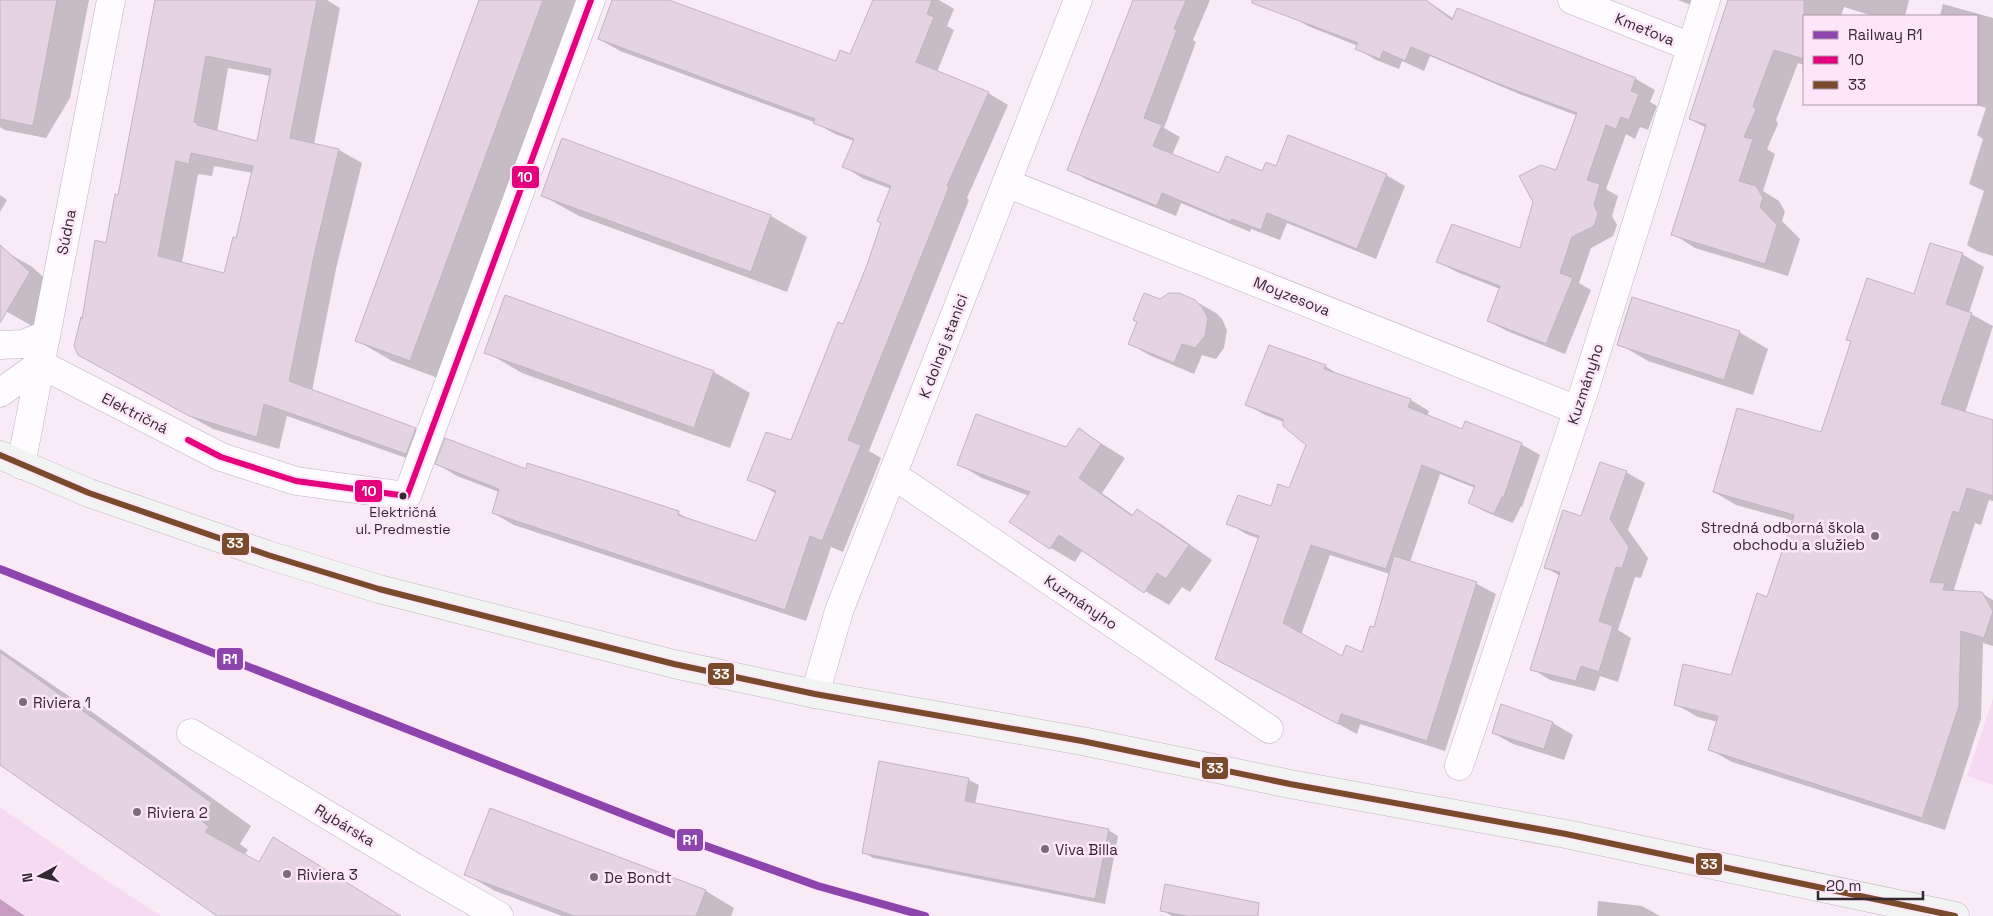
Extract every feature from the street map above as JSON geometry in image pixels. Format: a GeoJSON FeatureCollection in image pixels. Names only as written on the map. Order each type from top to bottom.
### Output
{"type":"FeatureCollection","features":[{"type":"Feature","properties":{"kind":"main road"},"geometry":{"type":"LineString","coordinates":[[11,460],[89,493],[268,555],[379,589],[593,645],[815,694],[1082,742],[1300,786],[1566,834],[1955,916]]}},
{"type":"Feature","properties":{"kind":"street","name":"Súdna"},"geometry":{"type":"LineString","coordinates":[[11,460],[40,364],[111,0]]}},
{"type":"Feature","properties":{"kind":"street","name":"Električná"},"geometry":{"type":"LineString","coordinates":[[40,364],[221,457],[296,481],[407,496],[591,0]]}},
{"type":"Feature","properties":{"kind":"street","name":"K dolnej stanici"},"geometry":{"type":"LineString","coordinates":[[815,694],[839,611],[1078,0]]}},
{"type":"Feature","properties":{"kind":"street","name":"Kmeťova"},"geometry":{"type":"LineString","coordinates":[[1572,0],[1690,47]]}},
{"type":"Feature","properties":{"kind":"street","name":"Kuzmányho"},"geometry":{"type":"LineString","coordinates":[[1459,766],[1577,410],[1706,0]]}},
{"type":"Feature","properties":{"kind":"street","name":"Moyzesova"},"geometry":{"type":"LineString","coordinates":[[1006,183],[1577,410]]}},
{"type":"Feature","properties":{"kind":"street"},"geometry":{"type":"LineString","coordinates":[[0,345],[23,344],[46,335]]}},
{"type":"Feature","properties":{"kind":"street"},"geometry":{"type":"LineString","coordinates":[[0,393],[40,364]]}},
{"type":"Feature","properties":{"kind":"street","name":"Kuzmányho"},"geometry":{"type":"LineString","coordinates":[[893,475],[1269,729]]}},
{"type":"Feature","properties":{"kind":"street","name":"Rybárska"},"geometry":{"type":"LineString","coordinates":[[191,733],[499,916]]}},
{"type":"Feature","properties":{"kind":"shaded area"},"geometry":{"type":"Polygon","coordinates":[[[1993,698],[1993,785],[1967,776],[1993,698]]]}},
{"type":"Feature","properties":{"kind":"shaded area"},"geometry":{"type":"Polygon","coordinates":[[[0,807],[161,916],[25,916],[0,899],[0,807]]]}},
{"type":"Feature","properties":{"kind":"shaded area"},"geometry":{"type":"Polygon","coordinates":[[[0,899],[25,916],[0,916],[0,899]]]}},
{"type":"Feature","properties":{"kind":"building"},"geometry":{"type":"Polygon","coordinates":[[[0,0],[57,0],[33,126],[0,119],[0,0]]]}},
{"type":"Feature","properties":{"kind":"building"},"geometry":{"type":"Polygon","coordinates":[[[155,0],[317,0],[290,138],[339,149],[314,256],[289,381],[416,428],[406,454],[264,404],[257,437],[189,416],[78,355],[74,346],[81,317],[82,319],[95,240],[106,243],[115,194],[118,195],[155,0]],[[206,56],[194,122],[197,125],[257,141],[271,69],[206,56]],[[191,153],[189,164],[176,161],[158,256],[224,273],[233,237],[236,238],[253,166],[191,153]]]}},
{"type":"Feature","properties":{"kind":"building"},"geometry":{"type":"Polygon","coordinates":[[[479,0],[543,0],[410,361],[355,341],[479,0]]]}},
{"type":"Feature","properties":{"kind":"building"},"geometry":{"type":"Polygon","coordinates":[[[612,0],[669,0],[836,61],[840,50],[850,54],[873,0],[932,0],[927,14],[934,17],[916,62],[989,92],[947,186],[949,187],[848,440],[861,445],[822,541],[810,536],[785,610],[492,513],[499,489],[435,464],[445,438],[526,469],[527,463],[679,511],[678,515],[756,541],[776,491],[747,480],[766,432],[791,440],[838,322],[843,324],[867,265],[881,223],[877,221],[891,186],[842,167],[854,139],[813,123],[815,119],[598,39],[612,0]]]}},
{"type":"Feature","properties":{"kind":"building"},"geometry":{"type":"Polygon","coordinates":[[[1133,0],[1186,0],[1174,29],[1177,30],[1144,118],[1162,125],[1153,146],[1219,173],[1226,156],[1262,171],[1266,162],[1276,166],[1288,135],[1387,174],[1357,249],[1267,213],[1261,230],[1232,219],[1231,222],[1162,193],[1157,206],[1067,170],[1133,0]]]}},
{"type":"Feature","properties":{"kind":"building"},"geometry":{"type":"Polygon","coordinates":[[[1252,0],[1426,0],[1452,20],[1457,8],[1636,78],[1631,91],[1639,94],[1629,120],[1621,117],[1616,129],[1606,125],[1587,180],[1600,184],[1594,205],[1598,214],[1594,226],[1572,237],[1560,273],[1573,278],[1546,344],[1487,321],[1500,286],[1436,262],[1452,224],[1520,248],[1533,202],[1519,176],[1541,165],[1556,170],[1577,113],[1499,84],[1411,47],[1405,61],[1383,51],[1380,59],[1355,49],[1358,43],[1252,3],[1252,0]]]}},
{"type":"Feature","properties":{"kind":"building"},"geometry":{"type":"Polygon","coordinates":[[[1728,0],[1804,0],[1803,59],[1774,50],[1753,106],[1756,110],[1744,137],[1753,139],[1739,181],[1756,186],[1763,198],[1760,207],[1777,225],[1765,264],[1671,235],[1706,125],[1689,119],[1728,0]]]}},
{"type":"Feature","properties":{"kind":"building"},"geometry":{"type":"Polygon","coordinates":[[[562,138],[771,215],[751,272],[541,196],[562,138]]]}},
{"type":"Feature","properties":{"kind":"building","name":"Stredná odborná škola obchodu a služieb"},"geometry":{"type":"Polygon","coordinates":[[[1930,243],[1963,253],[1946,304],[1972,313],[1941,404],[1993,420],[1993,496],[1967,488],[1959,513],[1953,511],[1930,582],[1945,583],[1943,590],[1982,592],[1993,611],[1984,638],[1961,631],[1959,706],[1922,818],[1708,750],[1718,716],[1674,705],[1683,664],[1731,675],[1757,593],[1767,597],[1794,515],[1713,492],[1737,408],[1821,432],[1851,341],[1846,340],[1867,278],[1914,294],[1930,243]]]}},
{"type":"Feature","properties":{"kind":"building"},"geometry":{"type":"Polygon","coordinates":[[[0,245],[30,272],[0,323],[0,245]]]}},
{"type":"Feature","properties":{"kind":"building"},"geometry":{"type":"Polygon","coordinates":[[[1144,293],[1160,299],[1169,293],[1179,293],[1195,300],[1202,307],[1208,318],[1205,336],[1195,348],[1182,344],[1174,363],[1128,344],[1137,322],[1133,320],[1144,293]]]}},
{"type":"Feature","properties":{"kind":"building"},"geometry":{"type":"Polygon","coordinates":[[[505,295],[714,371],[694,428],[484,353],[505,295]]]}},
{"type":"Feature","properties":{"kind":"building"},"geometry":{"type":"Polygon","coordinates":[[[1632,297],[1740,331],[1724,380],[1617,345],[1632,297]]]}},
{"type":"Feature","properties":{"kind":"building"},"geometry":{"type":"Polygon","coordinates":[[[1269,345],[1326,365],[1324,369],[1411,399],[1408,407],[1462,429],[1465,421],[1522,443],[1504,497],[1502,497],[1494,514],[1468,503],[1475,486],[1422,465],[1386,569],[1311,545],[1283,623],[1342,656],[1346,645],[1362,652],[1370,626],[1374,627],[1394,556],[1477,582],[1427,741],[1341,714],[1338,724],[1215,659],[1259,536],[1226,524],[1238,495],[1271,506],[1278,484],[1289,488],[1306,445],[1283,426],[1283,419],[1245,405],[1269,345]]]}},
{"type":"Feature","properties":{"kind":"building"},"geometry":{"type":"Polygon","coordinates":[[[976,414],[1066,447],[1079,428],[1101,444],[1079,478],[1132,516],[1137,509],[1189,545],[1166,579],[1157,573],[1144,593],[1059,535],[1050,549],[1009,522],[1030,492],[957,465],[976,414]]]}},
{"type":"Feature","properties":{"kind":"building"},"geometry":{"type":"Polygon","coordinates":[[[1600,462],[1627,471],[1610,519],[1629,547],[1622,568],[1616,567],[1599,621],[1613,626],[1599,672],[1581,666],[1576,681],[1530,670],[1560,572],[1544,568],[1563,510],[1581,516],[1600,462]]]}},
{"type":"Feature","properties":{"kind":"building"},"geometry":{"type":"Polygon","coordinates":[[[0,652],[212,803],[201,820],[209,827],[205,832],[259,862],[273,837],[401,916],[217,916],[0,765],[0,652]]]}},
{"type":"Feature","properties":{"kind":"building"},"geometry":{"type":"Polygon","coordinates":[[[1501,704],[1553,722],[1544,749],[1492,733],[1501,704]]]}},
{"type":"Feature","properties":{"kind":"building"},"geometry":{"type":"Polygon","coordinates":[[[879,761],[969,778],[965,801],[1109,829],[1095,899],[862,853],[879,761]]]}},
{"type":"Feature","properties":{"kind":"building"},"geometry":{"type":"Polygon","coordinates":[[[490,808],[706,890],[696,916],[574,916],[464,875],[490,808]]]}},
{"type":"Feature","properties":{"kind":"building"},"geometry":{"type":"Polygon","coordinates":[[[1165,884],[1259,903],[1258,916],[1187,916],[1160,911],[1165,884]]]}},
{"type":"Feature","properties":{"kind":"rail line","name":"R1"},"geometry":{"type":"LineString","coordinates":[[0,569],[689,840],[818,886],[925,916]]}},
{"type":"Feature","properties":{"kind":"transit line","name":"10"},"geometry":{"type":"LineString","coordinates":[[188,440],[221,457],[296,481],[407,496],[591,0]]}},
{"type":"Feature","properties":{"kind":"transit line","name":"33"},"geometry":{"type":"LineString","coordinates":[[0,455],[89,493],[268,555],[379,589],[674,664],[815,694],[1082,741],[1290,784],[1566,834],[1955,916]]}},
{"type":"Feature","properties":{"kind":"place","name":"Električná ul. Predmestie"},"geometry":{"type":"Point","coordinates":[403,496]}},
{"type":"Feature","properties":{"kind":"place","name":"Stredná odborná škola obchodu a služieb"},"geometry":{"type":"Point","coordinates":[1875,536]}},
{"type":"Feature","properties":{"kind":"place","name":"Riviera 1"},"geometry":{"type":"Point","coordinates":[23,702]}},
{"type":"Feature","properties":{"kind":"place","name":"Riviera 2"},"geometry":{"type":"Point","coordinates":[137,812]}},
{"type":"Feature","properties":{"kind":"place","name":"Viva Billa"},"geometry":{"type":"Point","coordinates":[1045,849]}},
{"type":"Feature","properties":{"kind":"place","name":"Riviera 3"},"geometry":{"type":"Point","coordinates":[287,874]}},
{"type":"Feature","properties":{"kind":"place","name":"De Bondt"},"geometry":{"type":"Point","coordinates":[594,877]}}]}
